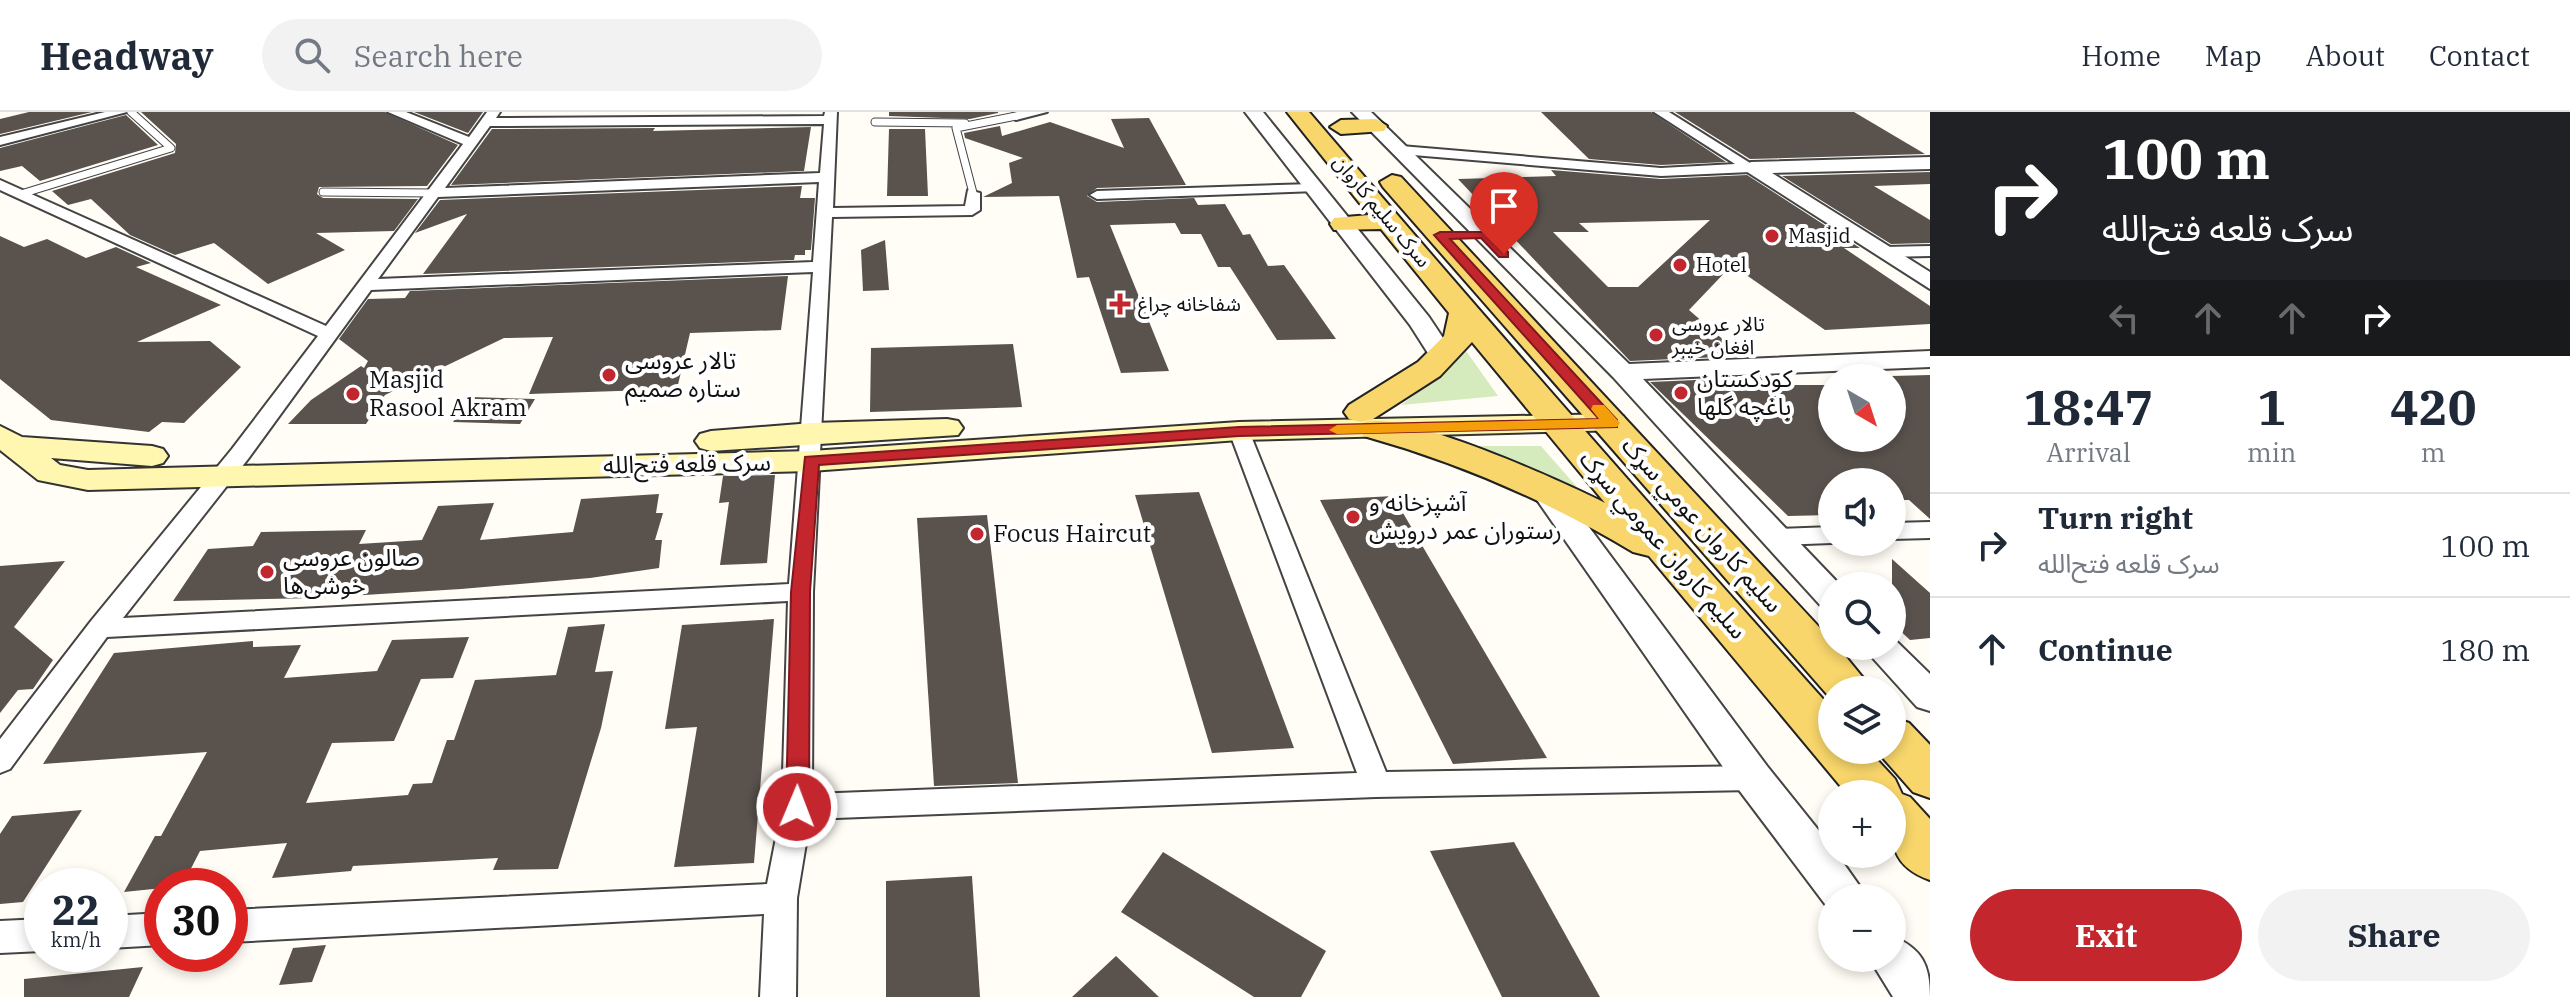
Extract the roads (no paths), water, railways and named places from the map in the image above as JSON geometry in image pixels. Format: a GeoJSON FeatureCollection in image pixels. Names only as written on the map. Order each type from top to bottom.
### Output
{"type":"FeatureCollection","features":[{"type":"Feature","properties":{"kind":"main road","name":"سرک سلیم کاروان"},"geometry":{"type":"LineString","coordinates":[[1298,112],[1392,221],[1464,312]]}},
{"type":"Feature","properties":{"kind":"main road","name":"سلیم کاروان عومي سړک"},"geometry":{"type":"LineString","coordinates":[[1351,119],[1440,235],[1837,676]]}},
{"type":"Feature","properties":{"kind":"main road"},"geometry":{"type":"LineString","coordinates":[[1343,224],[1392,221]]}},
{"type":"Feature","properties":{"kind":"main road"},"geometry":{"type":"LineString","coordinates":[[1440,235],[1484,234]]}},
{"type":"Feature","properties":{"kind":"main road"},"geometry":{"type":"LineString","coordinates":[[1464,312],[1459,339],[1369,420],[1543,487],[1678,562]]}},
{"type":"Feature","properties":{"kind":"main road","name":"سلیم کاروان عمومي سړک"},"geometry":{"type":"LineString","coordinates":[[1464,312],[1818,725]]}},
{"type":"Feature","properties":{"kind":"main road","name":"سرک قلعه فتح‌الله"},"geometry":{"type":"LineString","coordinates":[[812,446],[1369,420],[1604,415]]}},
{"type":"Feature","properties":{"kind":"main road","name":"سرک قلعه فتح‌الله"},"geometry":{"type":"LineString","coordinates":[[6,445],[50,473],[88,480],[232,464],[1239,431],[1369,420]]}},
{"type":"Feature","properties":{"kind":"main road"},"geometry":{"type":"LineString","coordinates":[[1906,751],[1930,778]]}},
{"type":"Feature","properties":{"kind":"main road"},"geometry":{"type":"LineString","coordinates":[[1851,764],[1865,780]]}},
{"type":"Feature","properties":{"kind":"main road"},"geometry":{"type":"LineString","coordinates":[[1906,829],[1930,857]]}},
{"type":"Feature","properties":{"kind":"street"},"geometry":{"type":"LineString","coordinates":[[0,141],[121,112]]}},
{"type":"Feature","properties":{"kind":"street"},"geometry":{"type":"LineString","coordinates":[[394,112],[470,142]]}},
{"type":"Feature","properties":{"kind":"street"},"geometry":{"type":"LineString","coordinates":[[1016,116],[1041,112]]}},
{"type":"Feature","properties":{"kind":"street"},"geometry":{"type":"LineString","coordinates":[[1254,112],[1442,356]]}},
{"type":"Feature","properties":{"kind":"street"},"geometry":{"type":"LineString","coordinates":[[1660,112],[1930,282]]}},
{"type":"Feature","properties":{"kind":"street"},"geometry":{"type":"LineString","coordinates":[[0,761],[100,628],[232,464],[490,117],[831,116],[801,592],[797,807],[781,898],[778,997]]}},
{"type":"Feature","properties":{"kind":"street"},"geometry":{"type":"LineString","coordinates":[[1351,119],[1401,150],[1622,372],[1818,582]]}},
{"type":"Feature","properties":{"kind":"street"},"geometry":{"type":"LineString","coordinates":[[1401,150],[1661,172],[1930,163]]}},
{"type":"Feature","properties":{"kind":"street"},"geometry":{"type":"LineString","coordinates":[[431,193],[827,177]]}},
{"type":"Feature","properties":{"kind":"street"},"geometry":{"type":"LineString","coordinates":[[0,184],[328,334]]}},
{"type":"Feature","properties":{"kind":"street"},"geometry":{"type":"LineString","coordinates":[[1097,195],[1312,188]]}},
{"type":"Feature","properties":{"kind":"street"},"geometry":{"type":"LineString","coordinates":[[825,213],[972,210],[973,193]]}},
{"type":"Feature","properties":{"kind":"street"},"geometry":{"type":"LineString","coordinates":[[1884,252],[1930,251]]}},
{"type":"Feature","properties":{"kind":"street"},"geometry":{"type":"LineString","coordinates":[[364,285],[822,267]]}},
{"type":"Feature","properties":{"kind":"street"},"geometry":{"type":"LineString","coordinates":[[1622,372],[1930,359]]}},
{"type":"Feature","properties":{"kind":"street"},"geometry":{"type":"LineString","coordinates":[[1239,431],[1376,785]]}},
{"type":"Feature","properties":{"kind":"street"},"geometry":{"type":"LineString","coordinates":[[1543,487],[1753,778],[1835,884]]}},
{"type":"Feature","properties":{"kind":"street"},"geometry":{"type":"LineString","coordinates":[[1906,531],[1930,530]]}},
{"type":"Feature","properties":{"kind":"street"},"geometry":{"type":"LineString","coordinates":[[1775,537],[1818,535]]}},
{"type":"Feature","properties":{"kind":"street"},"geometry":{"type":"LineString","coordinates":[[100,628],[801,592]]}},
{"type":"Feature","properties":{"kind":"street"},"geometry":{"type":"LineString","coordinates":[[1894,660],[1930,697]]}},
{"type":"Feature","properties":{"kind":"street"},"geometry":{"type":"LineString","coordinates":[[797,807],[1376,785],[1753,778]]}},
{"type":"Feature","properties":{"kind":"street"},"geometry":{"type":"LineString","coordinates":[[248,925],[781,898]]}},
{"type":"Feature","properties":{"kind":"street"},"geometry":{"type":"LineString","coordinates":[[0,937],[24,936]]}},
{"type":"Feature","properties":{"kind":"street"},"geometry":{"type":"LineString","coordinates":[[1903,972],[1922,997]]}},
{"type":"Feature","properties":{"kind":"lane"},"geometry":{"type":"LineString","coordinates":[[21,194],[171,148],[131,112]]}},
{"type":"Feature","properties":{"kind":"lane"},"geometry":{"type":"LineString","coordinates":[[875,122],[968,123],[1016,116]]}},
{"type":"Feature","properties":{"kind":"lane"},"geometry":{"type":"LineString","coordinates":[[968,123],[956,128],[973,193]]}},
{"type":"Feature","properties":{"kind":"lane"},"geometry":{"type":"LineString","coordinates":[[323,192],[431,193]]}},
{"type":"Feature","properties":{"kind":"place","name":"Masjid"},"geometry":{"type":"Point","coordinates":[1772,236]}},
{"type":"Feature","properties":{"kind":"place","name":"Hotel"},"geometry":{"type":"Point","coordinates":[1680,265]}},
{"type":"Feature","properties":{"kind":"place","name":"شفاخانه چراغ"},"geometry":{"type":"Point","coordinates":[1120,304]}},
{"type":"Feature","properties":{"kind":"place","name":"تالار عروسی افغان خیبر"},"geometry":{"type":"Point","coordinates":[1656,335]}},
{"type":"Feature","properties":{"kind":"place","name":"تالار عروسی ستاره صمیم"},"geometry":{"type":"Point","coordinates":[609,375]}},
{"type":"Feature","properties":{"kind":"place","name":"کودکستان باغچه گلها"},"geometry":{"type":"Point","coordinates":[1681,393]}},
{"type":"Feature","properties":{"kind":"place","name":"Masjid Rasool Akram"},"geometry":{"type":"Point","coordinates":[353,394]}},
{"type":"Feature","properties":{"kind":"place","name":"آشپزخانه و رستوران عمر درویش"},"geometry":{"type":"Point","coordinates":[1353,517]}},
{"type":"Feature","properties":{"kind":"place","name":"Focus Haircut"},"geometry":{"type":"Point","coordinates":[977,534]}},
{"type":"Feature","properties":{"kind":"place","name":"صالون عروسی خوشی‌ها"},"geometry":{"type":"Point","coordinates":[267,572]}}]}
